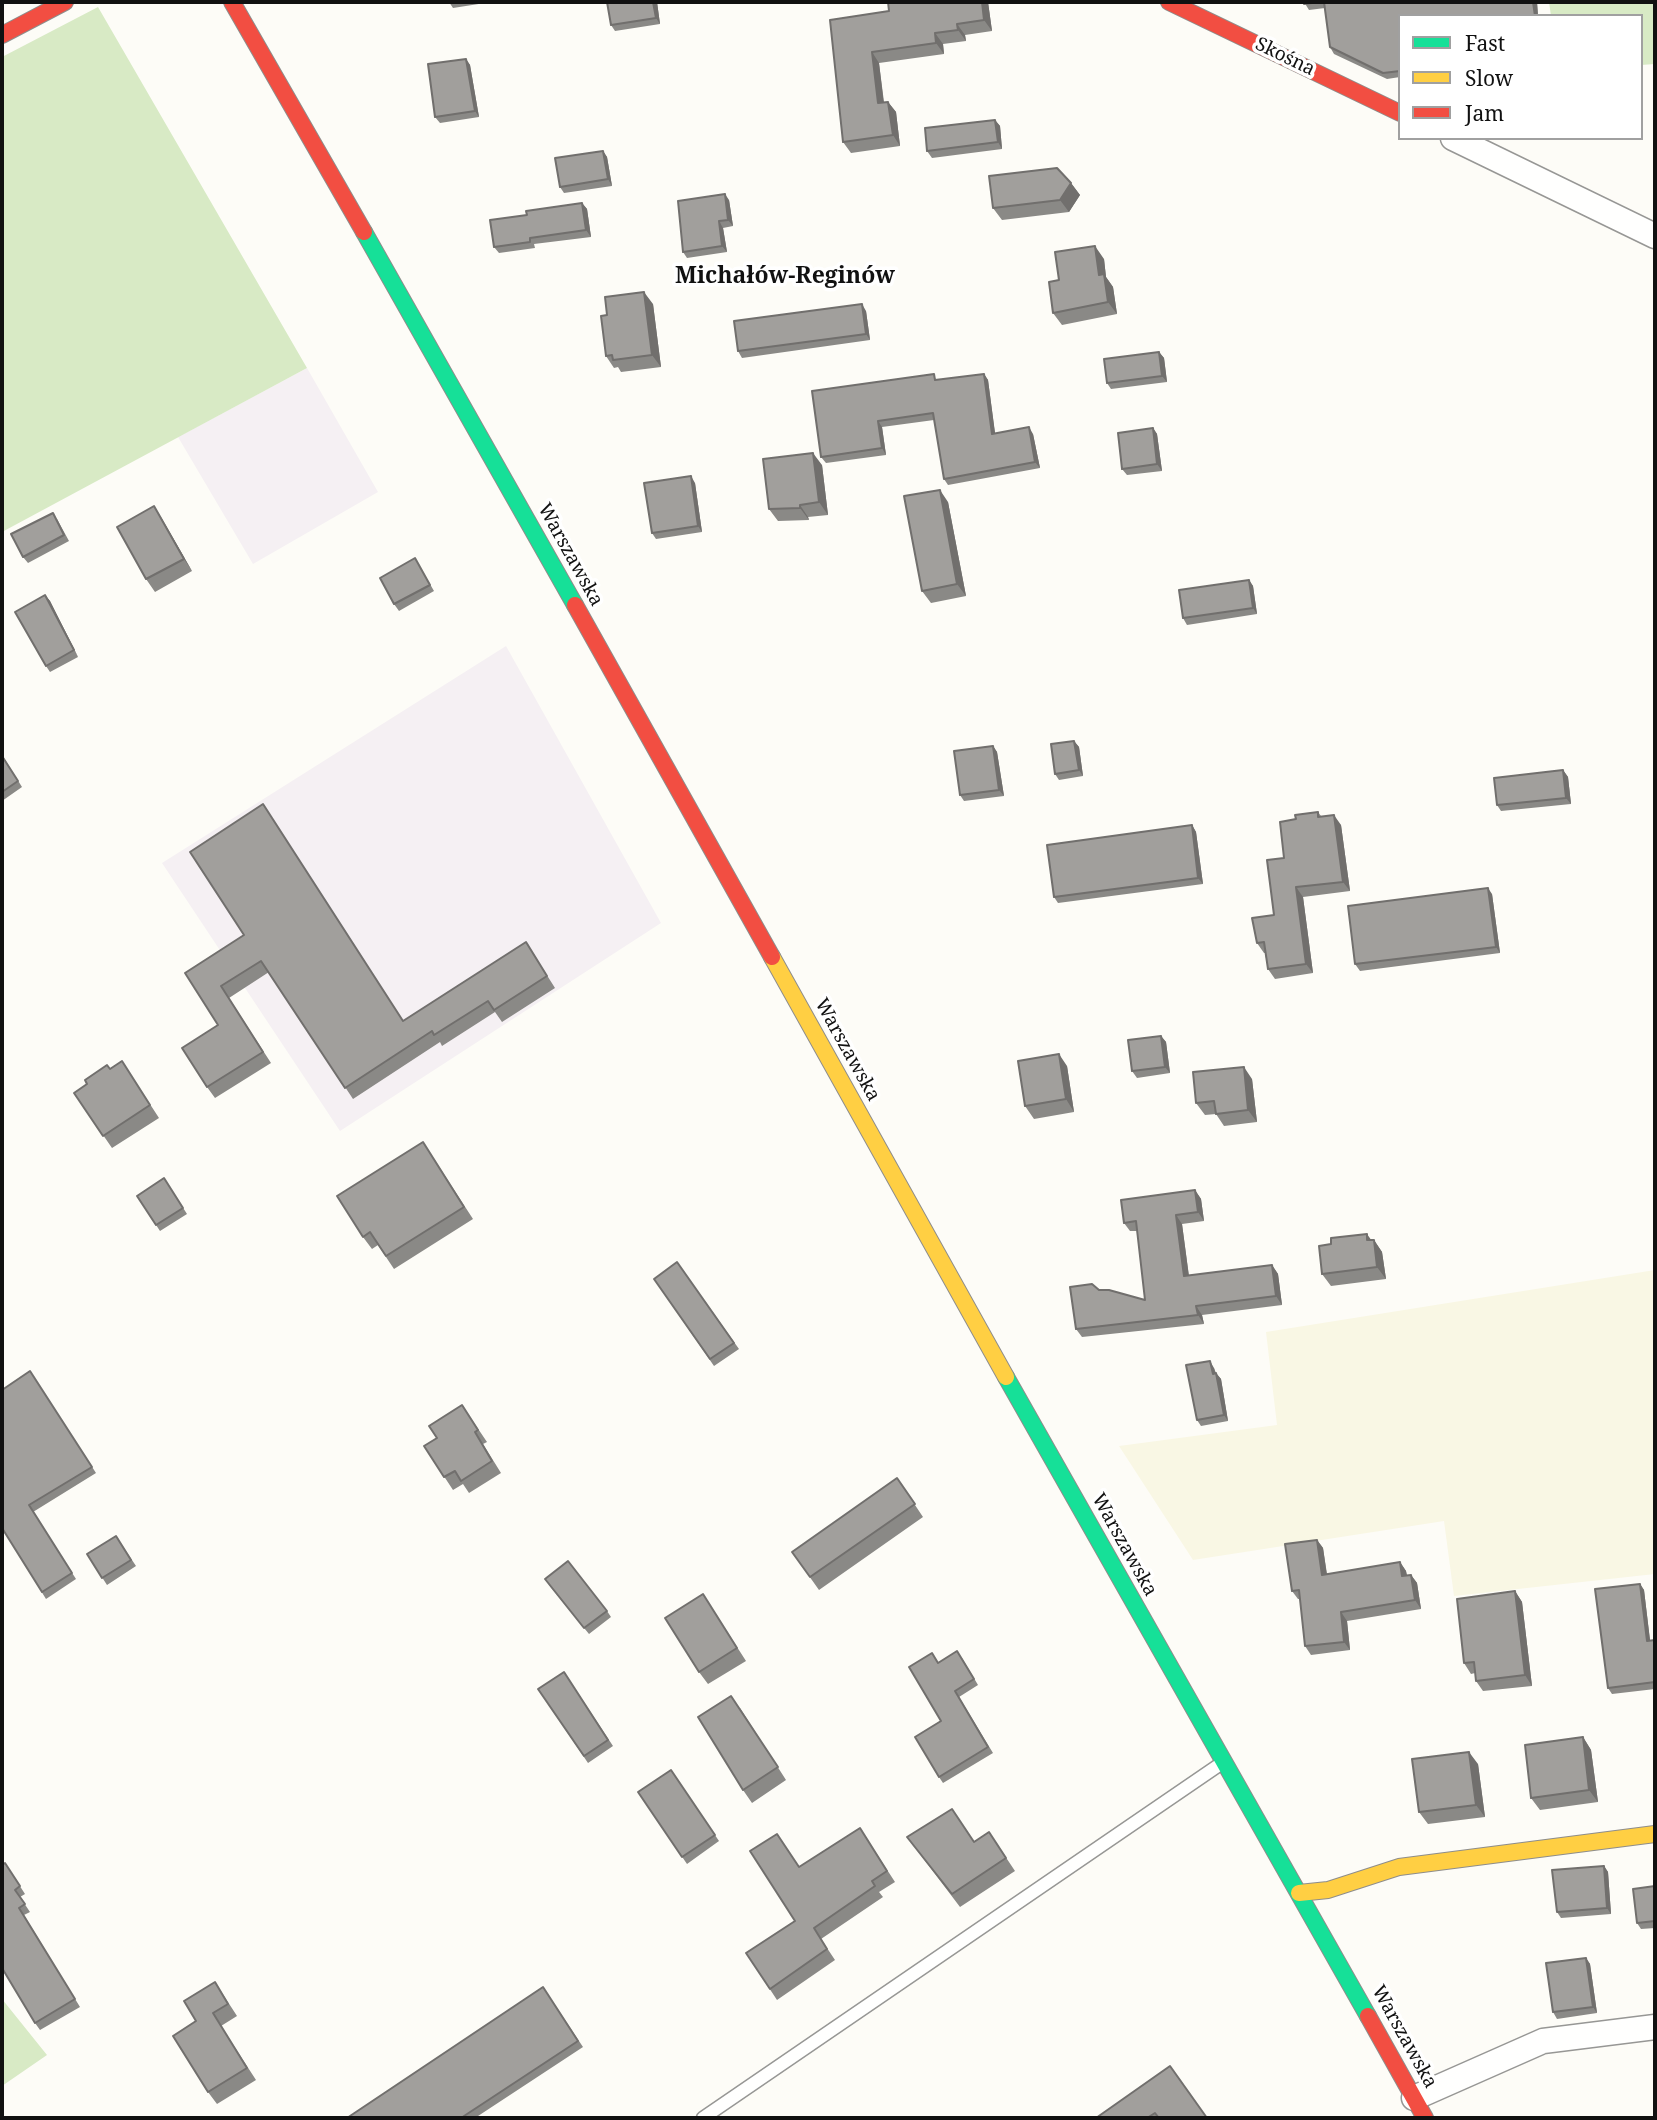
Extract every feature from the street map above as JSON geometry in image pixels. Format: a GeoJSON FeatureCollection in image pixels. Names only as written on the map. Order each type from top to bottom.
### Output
{"type":"FeatureCollection","features":[{"type":"Feature","properties":{"kind":"main road"},"geometry":{"type":"LineString","coordinates":[[2,35],[65,2]]}},
{"type":"Feature","properties":{"kind":"main road","name":"Warszawska"},"geometry":{"type":"LineString","coordinates":[[232,2],[488,449],[1222,1763],[1420,2108]]}},
{"type":"Feature","properties":{"kind":"main road","name":"Skośna"},"geometry":{"type":"LineString","coordinates":[[1169,2],[1398,112]]}},
{"type":"Feature","properties":{"kind":"main road"},"geometry":{"type":"LineString","coordinates":[[1299,1893],[1328,1890],[1399,1867],[1655,1834]]}},
{"type":"Feature","properties":{"kind":"street"},"geometry":{"type":"LineString","coordinates":[[1457,140],[1655,236]]}},
{"type":"Feature","properties":{"kind":"street"},"geometry":{"type":"LineString","coordinates":[[1420,2108],[1543,2042],[1655,2026]]}},
{"type":"Feature","properties":{"kind":"lane"},"geometry":{"type":"LineString","coordinates":[[703,2118],[1222,1763]]}},
{"type":"Feature","properties":{"kind":"shaded area"},"geometry":{"type":"Polygon","coordinates":[[[307,368],[378,492],[253,564],[178,437],[307,368]]]}},
{"type":"Feature","properties":{"kind":"shaded area"},"geometry":{"type":"Polygon","coordinates":[[[506,646],[661,923],[340,1131],[162,863],[506,646]]]}},
{"type":"Feature","properties":{"kind":"shaded area"},"geometry":{"type":"Polygon","coordinates":[[[1655,1270],[1655,1574],[1454,1596],[1444,1521],[1193,1560],[1119,1446],[1277,1425],[1266,1332],[1655,1270]]]}},
{"type":"Feature","properties":{"kind":"green space"},"geometry":{"type":"Polygon","coordinates":[[[1549,2],[1655,2],[1655,64],[1643,65],[1643,14],[1551,14],[1549,2]]]}},
{"type":"Feature","properties":{"kind":"green space"},"geometry":{"type":"Polygon","coordinates":[[[98,7],[307,368],[2,532],[2,57],[98,7]]]}},
{"type":"Feature","properties":{"kind":"green space"},"geometry":{"type":"Polygon","coordinates":[[[2,1999],[47,2055],[2,2086],[2,1999]]]}},
{"type":"Feature","properties":{"kind":"building"},"geometry":{"type":"Polygon","coordinates":[[[607,2],[653,2],[656,18],[611,25],[607,2]]]}},
{"type":"Feature","properties":{"kind":"building"},"geometry":{"type":"Polygon","coordinates":[[[888,2],[982,2],[984,20],[957,24],[958,30],[935,33],[936,43],[872,52],[878,103],[888,102],[893,135],[843,142],[830,20],[889,11],[888,2]]]}},
{"type":"Feature","properties":{"kind":"building"},"geometry":{"type":"Polygon","coordinates":[[[1324,2],[1533,2],[1535,14],[1398,14],[1398,71],[1383,73],[1330,47],[1324,2]]]}},
{"type":"Feature","properties":{"kind":"building"},"geometry":{"type":"Polygon","coordinates":[[[466,59],[475,111],[435,117],[428,64],[466,59]]]}},
{"type":"Feature","properties":{"kind":"building"},"geometry":{"type":"Polygon","coordinates":[[[995,120],[998,142],[927,151],[925,128],[995,120]]]}},
{"type":"Feature","properties":{"kind":"building"},"geometry":{"type":"Polygon","coordinates":[[[603,151],[608,179],[560,187],[555,158],[603,151]]]}},
{"type":"Feature","properties":{"kind":"building"},"geometry":{"type":"Polygon","coordinates":[[[1057,168],[1071,183],[1060,200],[993,208],[989,176],[1057,168]]]}},
{"type":"Feature","properties":{"kind":"building"},"geometry":{"type":"Polygon","coordinates":[[[725,194],[728,220],[719,221],[722,246],[683,252],[678,201],[725,194]]]}},
{"type":"Feature","properties":{"kind":"building"},"geometry":{"type":"Polygon","coordinates":[[[582,203],[586,230],[530,238],[530,242],[494,247],[490,220],[527,215],[526,211],[582,203]]]}},
{"type":"Feature","properties":{"kind":"building"},"geometry":{"type":"Polygon","coordinates":[[[1095,246],[1099,275],[1104,274],[1108,302],[1053,313],[1049,282],[1059,280],[1055,252],[1095,246]]]}},
{"type":"Feature","properties":{"kind":"building"},"geometry":{"type":"Polygon","coordinates":[[[644,292],[652,355],[613,360],[612,355],[606,356],[601,316],[607,315],[605,297],[644,292]]]}},
{"type":"Feature","properties":{"kind":"building"},"geometry":{"type":"Polygon","coordinates":[[[862,304],[866,334],[738,351],[734,321],[862,304]]]}},
{"type":"Feature","properties":{"kind":"building"},"geometry":{"type":"Polygon","coordinates":[[[1159,352],[1162,376],[1107,383],[1104,359],[1159,352]]]}},
{"type":"Feature","properties":{"kind":"building"},"geometry":{"type":"Polygon","coordinates":[[[934,374],[935,380],[984,374],[992,434],[1029,427],[1035,462],[944,479],[933,413],[878,421],[882,448],[821,457],[812,391],[934,374]]]}},
{"type":"Feature","properties":{"kind":"building"},"geometry":{"type":"Polygon","coordinates":[[[1153,428],[1157,464],[1122,469],[1118,433],[1153,428]]]}},
{"type":"Feature","properties":{"kind":"building"},"geometry":{"type":"Polygon","coordinates":[[[813,453],[819,502],[800,505],[800,508],[769,509],[763,459],[813,453]]]}},
{"type":"Feature","properties":{"kind":"building"},"geometry":{"type":"Polygon","coordinates":[[[691,476],[698,526],[652,533],[644,483],[691,476]]]}},
{"type":"Feature","properties":{"kind":"building"},"geometry":{"type":"Polygon","coordinates":[[[940,490],[957,584],[922,591],[904,496],[940,490]]]}},
{"type":"Feature","properties":{"kind":"building"},"geometry":{"type":"Polygon","coordinates":[[[154,506],[184,559],[146,579],[117,527],[154,506]]]}},
{"type":"Feature","properties":{"kind":"building"},"geometry":{"type":"Polygon","coordinates":[[[53,513],[64,535],[23,557],[11,534],[53,513]]]}},
{"type":"Feature","properties":{"kind":"building"},"geometry":{"type":"Polygon","coordinates":[[[415,558],[430,585],[394,604],[380,578],[415,558]]]}},
{"type":"Feature","properties":{"kind":"building"},"geometry":{"type":"Polygon","coordinates":[[[1249,580],[1253,608],[1183,618],[1179,590],[1249,580]]]}},
{"type":"Feature","properties":{"kind":"building"},"geometry":{"type":"Polygon","coordinates":[[[45,595],[74,650],[46,666],[15,612],[45,595]]]}},
{"type":"Feature","properties":{"kind":"building"},"geometry":{"type":"Polygon","coordinates":[[[1074,741],[1079,770],[1055,774],[1051,744],[1074,741]]]}},
{"type":"Feature","properties":{"kind":"building"},"geometry":{"type":"Polygon","coordinates":[[[993,746],[999,790],[960,795],[954,751],[993,746]]]}},
{"type":"Feature","properties":{"kind":"building"},"geometry":{"type":"Polygon","coordinates":[[[2,756],[18,781],[2,792],[2,756]]]}},
{"type":"Feature","properties":{"kind":"building"},"geometry":{"type":"Polygon","coordinates":[[[1563,770],[1566,798],[1497,805],[1494,778],[1563,770]]]}},
{"type":"Feature","properties":{"kind":"building"},"geometry":{"type":"Polygon","coordinates":[[[263,804],[403,1021],[526,942],[547,976],[494,1010],[488,1001],[434,1035],[432,1031],[345,1088],[261,961],[221,986],[263,1052],[207,1087],[182,1048],[218,1025],[185,973],[244,935],[190,852],[263,804]]]}},
{"type":"Feature","properties":{"kind":"building"},"geometry":{"type":"Polygon","coordinates":[[[1318,812],[1318,817],[1334,815],[1343,882],[1296,887],[1306,964],[1268,969],[1264,942],[1257,943],[1252,918],[1274,915],[1267,860],[1284,858],[1280,822],[1296,819],[1295,815],[1318,812]]]}},
{"type":"Feature","properties":{"kind":"building"},"geometry":{"type":"Polygon","coordinates":[[[1192,825],[1198,878],[1054,897],[1047,845],[1192,825]]]}},
{"type":"Feature","properties":{"kind":"building"},"geometry":{"type":"Polygon","coordinates":[[[1488,888],[1496,947],[1355,964],[1348,906],[1488,888]]]}},
{"type":"Feature","properties":{"kind":"building"},"geometry":{"type":"Polygon","coordinates":[[[1161,1036],[1165,1067],[1132,1071],[1128,1040],[1161,1036]]]}},
{"type":"Feature","properties":{"kind":"building"},"geometry":{"type":"Polygon","coordinates":[[[1059,1054],[1066,1099],[1025,1106],[1018,1061],[1059,1054]]]}},
{"type":"Feature","properties":{"kind":"building"},"geometry":{"type":"Polygon","coordinates":[[[122,1061],[150,1105],[103,1136],[74,1093],[87,1084],[85,1080],[107,1065],[110,1069],[122,1061]]]}},
{"type":"Feature","properties":{"kind":"building"},"geometry":{"type":"Polygon","coordinates":[[[1244,1067],[1248,1110],[1216,1114],[1214,1101],[1196,1103],[1193,1072],[1244,1067]]]}},
{"type":"Feature","properties":{"kind":"building"},"geometry":{"type":"Polygon","coordinates":[[[423,1142],[464,1207],[386,1256],[370,1232],[363,1237],[337,1196],[423,1142]]]}},
{"type":"Feature","properties":{"kind":"building"},"geometry":{"type":"Polygon","coordinates":[[[164,1178],[183,1208],[156,1225],[137,1196],[164,1178]]]}},
{"type":"Feature","properties":{"kind":"building"},"geometry":{"type":"Polygon","coordinates":[[[1195,1190],[1198,1212],[1176,1215],[1184,1276],[1272,1265],[1276,1296],[1196,1306],[1198,1315],[1076,1329],[1070,1287],[1092,1284],[1099,1290],[1109,1290],[1145,1300],[1136,1221],[1124,1223],[1121,1200],[1195,1190]]]}},
{"type":"Feature","properties":{"kind":"building"},"geometry":{"type":"Polygon","coordinates":[[[1367,1234],[1367,1240],[1374,1240],[1377,1267],[1322,1274],[1319,1246],[1331,1244],[1331,1238],[1367,1234]]]}},
{"type":"Feature","properties":{"kind":"building"},"geometry":{"type":"Polygon","coordinates":[[[677,1262],[734,1343],[710,1359],[654,1279],[677,1262]]]}},
{"type":"Feature","properties":{"kind":"building"},"geometry":{"type":"Polygon","coordinates":[[[1210,1361],[1213,1374],[1216,1373],[1224,1415],[1197,1420],[1186,1365],[1210,1361]]]}},
{"type":"Feature","properties":{"kind":"building"},"geometry":{"type":"Polygon","coordinates":[[[30,1371],[92,1467],[29,1505],[72,1573],[42,1592],[2,1528],[2,1390],[30,1371]]]}},
{"type":"Feature","properties":{"kind":"building"},"geometry":{"type":"Polygon","coordinates":[[[462,1405],[478,1430],[475,1432],[492,1461],[461,1481],[455,1471],[444,1477],[424,1446],[437,1438],[429,1426],[462,1405]]]}},
{"type":"Feature","properties":{"kind":"building"},"geometry":{"type":"Polygon","coordinates":[[[897,1478],[915,1504],[810,1577],[792,1552],[897,1478]]]}},
{"type":"Feature","properties":{"kind":"building"},"geometry":{"type":"Polygon","coordinates":[[[116,1536],[131,1560],[102,1578],[87,1554],[116,1536]]]}},
{"type":"Feature","properties":{"kind":"building"},"geometry":{"type":"Polygon","coordinates":[[[1317,1540],[1322,1575],[1400,1562],[1402,1576],[1411,1575],[1415,1600],[1341,1612],[1344,1642],[1305,1646],[1299,1590],[1292,1591],[1285,1544],[1317,1540]]]}},
{"type":"Feature","properties":{"kind":"building"},"geometry":{"type":"Polygon","coordinates":[[[568,1561],[607,1611],[584,1628],[545,1579],[568,1561]]]}},
{"type":"Feature","properties":{"kind":"building"},"geometry":{"type":"Polygon","coordinates":[[[1640,1584],[1647,1641],[1655,1640],[1655,1682],[1608,1688],[1595,1589],[1640,1584]]]}},
{"type":"Feature","properties":{"kind":"building"},"geometry":{"type":"Polygon","coordinates":[[[1515,1591],[1525,1675],[1476,1681],[1474,1662],[1464,1663],[1457,1599],[1515,1591]]]}},
{"type":"Feature","properties":{"kind":"building"},"geometry":{"type":"Polygon","coordinates":[[[703,1594],[737,1648],[699,1672],[665,1618],[703,1594]]]}},
{"type":"Feature","properties":{"kind":"building"},"geometry":{"type":"Polygon","coordinates":[[[957,1651],[974,1679],[955,1691],[988,1747],[939,1777],[915,1737],[941,1721],[909,1667],[932,1653],[938,1663],[957,1651]]]}},
{"type":"Feature","properties":{"kind":"building"},"geometry":{"type":"Polygon","coordinates":[[[564,1672],[608,1740],[584,1756],[538,1689],[564,1672]]]}},
{"type":"Feature","properties":{"kind":"building"},"geometry":{"type":"Polygon","coordinates":[[[731,1696],[778,1767],[743,1790],[698,1717],[731,1696]]]}},
{"type":"Feature","properties":{"kind":"building"},"geometry":{"type":"Polygon","coordinates":[[[1583,1737],[1589,1790],[1531,1798],[1525,1745],[1583,1737]]]}},
{"type":"Feature","properties":{"kind":"building"},"geometry":{"type":"Polygon","coordinates":[[[1469,1752],[1476,1805],[1419,1812],[1412,1759],[1469,1752]]]}},
{"type":"Feature","properties":{"kind":"building"},"geometry":{"type":"Polygon","coordinates":[[[671,1770],[715,1835],[682,1857],[638,1792],[671,1770]]]}},
{"type":"Feature","properties":{"kind":"building"},"geometry":{"type":"Polygon","coordinates":[[[952,1809],[974,1842],[989,1832],[1006,1858],[952,1894],[907,1837],[952,1809]]]}},
{"type":"Feature","properties":{"kind":"building"},"geometry":{"type":"Polygon","coordinates":[[[860,1828],[887,1871],[872,1881],[875,1886],[814,1928],[827,1949],[770,1989],[746,1953],[795,1921],[750,1851],[777,1834],[799,1867],[860,1828]]]}},
{"type":"Feature","properties":{"kind":"building"},"geometry":{"type":"Polygon","coordinates":[[[5,1863],[20,1886],[15,1890],[25,1904],[19,1908],[75,1999],[35,2023],[2,1968],[2,1865],[5,1863]]]}},
{"type":"Feature","properties":{"kind":"building"},"geometry":{"type":"Polygon","coordinates":[[[1604,1866],[1607,1908],[1557,1912],[1552,1870],[1604,1866]]]}},
{"type":"Feature","properties":{"kind":"building"},"geometry":{"type":"Polygon","coordinates":[[[1655,1886],[1655,1921],[1637,1923],[1633,1889],[1655,1886]]]}},
{"type":"Feature","properties":{"kind":"building"},"geometry":{"type":"Polygon","coordinates":[[[1586,1958],[1593,2007],[1553,2012],[1546,1963],[1586,1958]]]}},
{"type":"Feature","properties":{"kind":"building"},"geometry":{"type":"Polygon","coordinates":[[[215,1982],[228,2004],[213,2013],[247,2068],[208,2092],[173,2036],[196,2021],[184,2001],[215,1982]]]}},
{"type":"Feature","properties":{"kind":"building"},"geometry":{"type":"Polygon","coordinates":[[[543,1987],[578,2041],[461,2118],[347,2118],[543,1987]]]}},
{"type":"Feature","properties":{"kind":"building"},"geometry":{"type":"Polygon","coordinates":[[[1170,2066],[1207,2118],[1159,2118],[1155,2113],[1147,2118],[1096,2118],[1170,2066]]]}},
{"type":"Feature","properties":{"kind":"traffic: fast"},"geometry":{"type":"LineString","coordinates":[[364,232],[575,605]]}},
{"type":"Feature","properties":{"kind":"traffic: fast"},"geometry":{"type":"LineString","coordinates":[[1006,1377],[1368,2016]]}},
{"type":"Feature","properties":{"kind":"traffic: slow"},"geometry":{"type":"LineString","coordinates":[[772,957],[1006,1377]]}},
{"type":"Feature","properties":{"kind":"traffic: slow"},"geometry":{"type":"LineString","coordinates":[[1299,1893],[1328,1890],[1399,1867],[1655,1834]]}},
{"type":"Feature","properties":{"kind":"traffic: jam"},"geometry":{"type":"LineString","coordinates":[[2,35],[65,2]]}},
{"type":"Feature","properties":{"kind":"traffic: jam"},"geometry":{"type":"LineString","coordinates":[[232,2],[364,232]]}},
{"type":"Feature","properties":{"kind":"traffic: jam"},"geometry":{"type":"LineString","coordinates":[[1169,2],[1398,112]]}},
{"type":"Feature","properties":{"kind":"traffic: jam"},"geometry":{"type":"LineString","coordinates":[[575,605],[772,957]]}},
{"type":"Feature","properties":{"kind":"traffic: jam"},"geometry":{"type":"LineString","coordinates":[[1368,2016],[1425,2118]]}},
{"type":"Feature","properties":{"kind":"district","name":"Michałów-Reginów"},"geometry":{"type":"Point","coordinates":[785,276]}}]}
